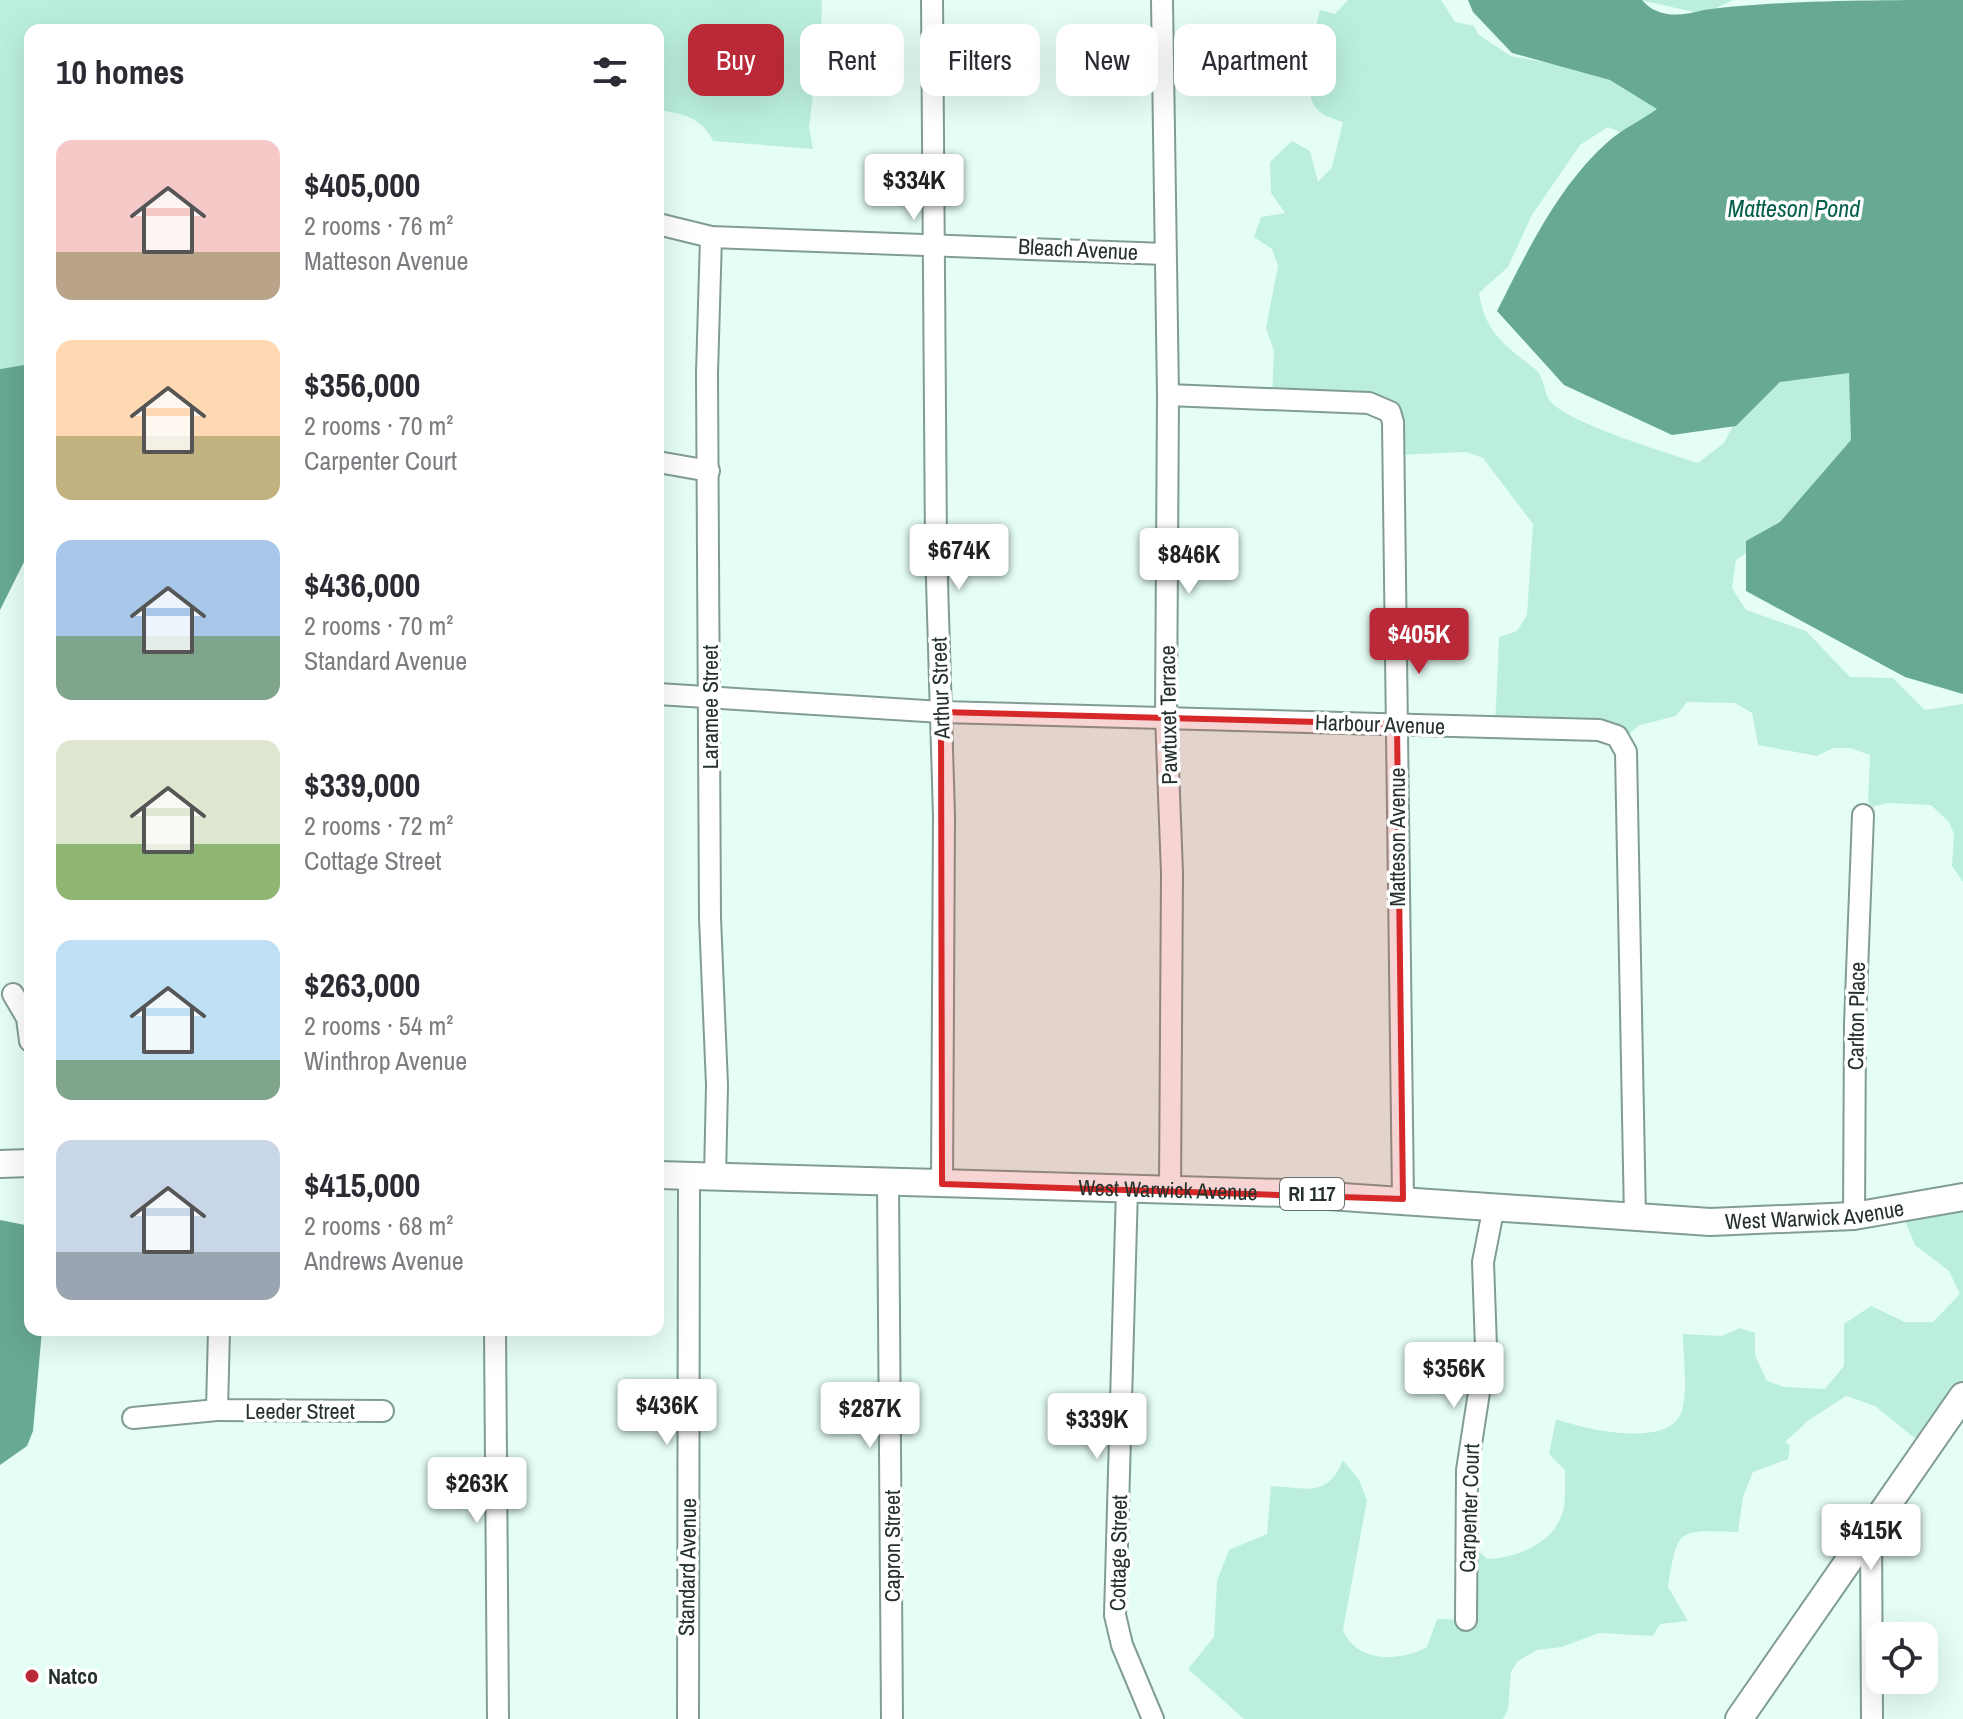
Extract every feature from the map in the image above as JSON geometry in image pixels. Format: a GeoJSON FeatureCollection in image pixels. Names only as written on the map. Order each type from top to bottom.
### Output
{"type":"FeatureCollection","features":[{"type":"Feature","properties":{"kind":"main road"},"geometry":{"type":"LineString","coordinates":[[0,1164],[24,1163]]}},
{"type":"Feature","properties":{"kind":"main road","name":"West Warwick Avenue"},"geometry":{"type":"LineString","coordinates":[[664,1175],[1403,1199],[1635,1218],[1786,1222],[1854,1216],[1963,1197]]}},
{"type":"Feature","properties":{"kind":"main road"},"geometry":{"type":"LineString","coordinates":[[1739,1719],[1963,1396]]}},
{"type":"Feature","properties":{"kind":"street","name":"Arthur Street"},"geometry":{"type":"LineString","coordinates":[[932,0],[936,547],[944,816],[942,1184]]}},
{"type":"Feature","properties":{"kind":"street","name":"Pawtuxet Terrace"},"geometry":{"type":"LineString","coordinates":[[1162,0],[1168,395],[1166,716],[1172,873],[1170,1191]]}},
{"type":"Feature","properties":{"kind":"street","name":"Bleach Avenue"},"geometry":{"type":"LineString","coordinates":[[664,225],[711,237],[1165,254]]}},
{"type":"Feature","properties":{"kind":"street","name":"Laramee Street"},"geometry":{"type":"LineString","coordinates":[[702,1176],[717,1085],[710,918],[711,237]]}},
{"type":"Feature","properties":{"kind":"street","name":"Matteson Avenue"},"geometry":{"type":"LineString","coordinates":[[1168,395],[1369,403],[1390,412],[1395,447],[1403,1199]]}},
{"type":"Feature","properties":{"kind":"street"},"geometry":{"type":"LineString","coordinates":[[664,463],[709,471]]}},
{"type":"Feature","properties":{"kind":"street","name":"Harbour Avenue"},"geometry":{"type":"LineString","coordinates":[[664,695],[941,712],[1599,730],[1617,736],[1622,742],[1631,943],[1635,1218]]}},
{"type":"Feature","properties":{"kind":"street","name":"Carlton Place"},"geometry":{"type":"LineString","coordinates":[[1854,1216],[1855,1024],[1863,815]]}},
{"type":"Feature","properties":{"kind":"street"},"geometry":{"type":"LineString","coordinates":[[13,994],[24,1013]]}},
{"type":"Feature","properties":{"kind":"street","name":"Standard Avenue"},"geometry":{"type":"LineString","coordinates":[[688,1719],[702,1176]]}},
{"type":"Feature","properties":{"kind":"street","name":"Capron Street"},"geometry":{"type":"LineString","coordinates":[[888,1180],[892,1719]]}},
{"type":"Feature","properties":{"kind":"street","name":"Cottage Street"},"geometry":{"type":"LineString","coordinates":[[1127,1188],[1115,1615],[1122,1645],[1153,1719]]}},
{"type":"Feature","properties":{"kind":"street","name":"Carpenter Court"},"geometry":{"type":"LineString","coordinates":[[1466,1620],[1467,1470],[1486,1347],[1483,1262],[1494,1206]]}},
{"type":"Feature","properties":{"kind":"street","name":"Leeder Street"},"geometry":{"type":"LineString","coordinates":[[217,1410],[219,1336]]}},
{"type":"Feature","properties":{"kind":"street"},"geometry":{"type":"LineString","coordinates":[[495,1336],[498,1719]]}},
{"type":"Feature","properties":{"kind":"street","name":"Leeder Street"},"geometry":{"type":"LineString","coordinates":[[133,1418],[217,1410],[383,1411]]}},
{"type":"Feature","properties":{"kind":"street"},"geometry":{"type":"LineString","coordinates":[[1871,1527],[1872,1719]]}},
{"type":"Feature","properties":{"kind":"highlighted area"},"geometry":{"type":"Polygon","coordinates":[[[941,712],[1397,724],[1403,1199],[942,1184],[941,712]]]}},
{"type":"Feature","properties":{"kind":"shaded area"},"geometry":{"type":"Polygon","coordinates":[[[0,0],[822,0],[821,24],[800,24],[800,96],[813,96],[809,128],[813,149],[713,141],[703,127],[691,118],[664,111],[664,24],[24,24],[24,365],[0,369],[0,0]]]}},
{"type":"Feature","properties":{"kind":"shaded area"},"geometry":{"type":"Polygon","coordinates":[[[1348,0],[1441,0],[1455,22],[1474,26],[1479,35],[1511,56],[1640,80],[1666,119],[1633,138],[1608,127],[1580,145],[1532,215],[1508,267],[1479,293],[1492,329],[1538,372],[1548,398],[1561,410],[1620,437],[1698,463],[1724,443],[1747,399],[1777,381],[1805,379],[1828,367],[1856,325],[1874,425],[1772,535],[1736,560],[1732,588],[1746,610],[1806,631],[1850,677],[1893,678],[1925,710],[1963,704],[1963,882],[1952,866],[1954,834],[1949,822],[1931,805],[1887,803],[1872,807],[1868,801],[1870,755],[1850,748],[1833,748],[1817,756],[1758,745],[1752,713],[1735,703],[1687,702],[1676,716],[1640,725],[1621,740],[1495,726],[1499,637],[1517,631],[1527,615],[1533,524],[1483,458],[1466,452],[1396,455],[1384,411],[1272,399],[1274,351],[1266,328],[1278,266],[1272,249],[1254,237],[1261,217],[1285,213],[1271,193],[1270,162],[1292,141],[1310,151],[1318,182],[1332,167],[1343,122],[1318,110],[1311,96],[1336,96],[1336,24],[1317,24],[1320,10],[1335,14],[1348,0]]]}},
{"type":"Feature","properties":{"kind":"shaded area"},"geometry":{"type":"Polygon","coordinates":[[[1640,0],[1733,0],[1703,14],[1640,0]]]}},
{"type":"Feature","properties":{"kind":"shaded area"},"geometry":{"type":"Polygon","coordinates":[[[1963,1198],[1963,1396],[1927,1448],[1875,1406],[1846,1396],[1809,1420],[1785,1442],[1790,1446],[1788,1459],[1753,1472],[1743,1497],[1738,1532],[1692,1533],[1678,1543],[1668,1587],[1688,1621],[1660,1624],[1653,1636],[1599,1633],[1562,1647],[1537,1650],[1518,1661],[1511,1672],[1508,1709],[1503,1719],[1244,1719],[1188,1669],[1214,1637],[1217,1581],[1229,1550],[1267,1534],[1271,1486],[1305,1489],[1323,1485],[1337,1472],[1343,1460],[1359,1480],[1367,1500],[1343,1630],[1349,1641],[1368,1654],[1392,1657],[1416,1652],[1427,1647],[1437,1619],[1466,1620],[1477,1549],[1487,1559],[1510,1556],[1542,1541],[1557,1525],[1564,1503],[1565,1470],[1549,1454],[1556,1419],[1625,1433],[1662,1430],[1675,1422],[1682,1410],[1685,1392],[1683,1334],[1722,1336],[1740,1328],[1755,1333],[1755,1355],[1767,1381],[1784,1387],[1825,1389],[1844,1366],[1844,1324],[1871,1306],[1905,1322],[1933,1322],[1960,1294],[1949,1271],[1915,1245],[1901,1211],[1963,1198]]]}},
{"type":"Feature","properties":{"kind":"water","name":"Matteson Pond"},"geometry":{"type":"Polygon","coordinates":[[[1468,0],[1642,0],[1663,13],[1687,14],[1797,2],[1963,0],[1963,694],[1905,677],[1746,591],[1746,541],[1780,522],[1851,440],[1849,373],[1780,382],[1736,426],[1672,435],[1564,385],[1497,311],[1546,220],[1575,177],[1610,140],[1657,109],[1610,80],[1512,53],[1473,12],[1468,0]]]}},
{"type":"Feature","properties":{"kind":"water"},"geometry":{"type":"Polygon","coordinates":[[[24,365],[24,562],[0,610],[0,369],[24,365]]]}},
{"type":"Feature","properties":{"kind":"water"},"geometry":{"type":"Polygon","coordinates":[[[0,1220],[24,1225],[24,1336],[41,1336],[33,1431],[27,1446],[0,1465],[0,1220]]]}},
{"type":"Feature","properties":{"kind":"place","name":"Natco"},"geometry":{"type":"Point","coordinates":[32,1676]}}]}
